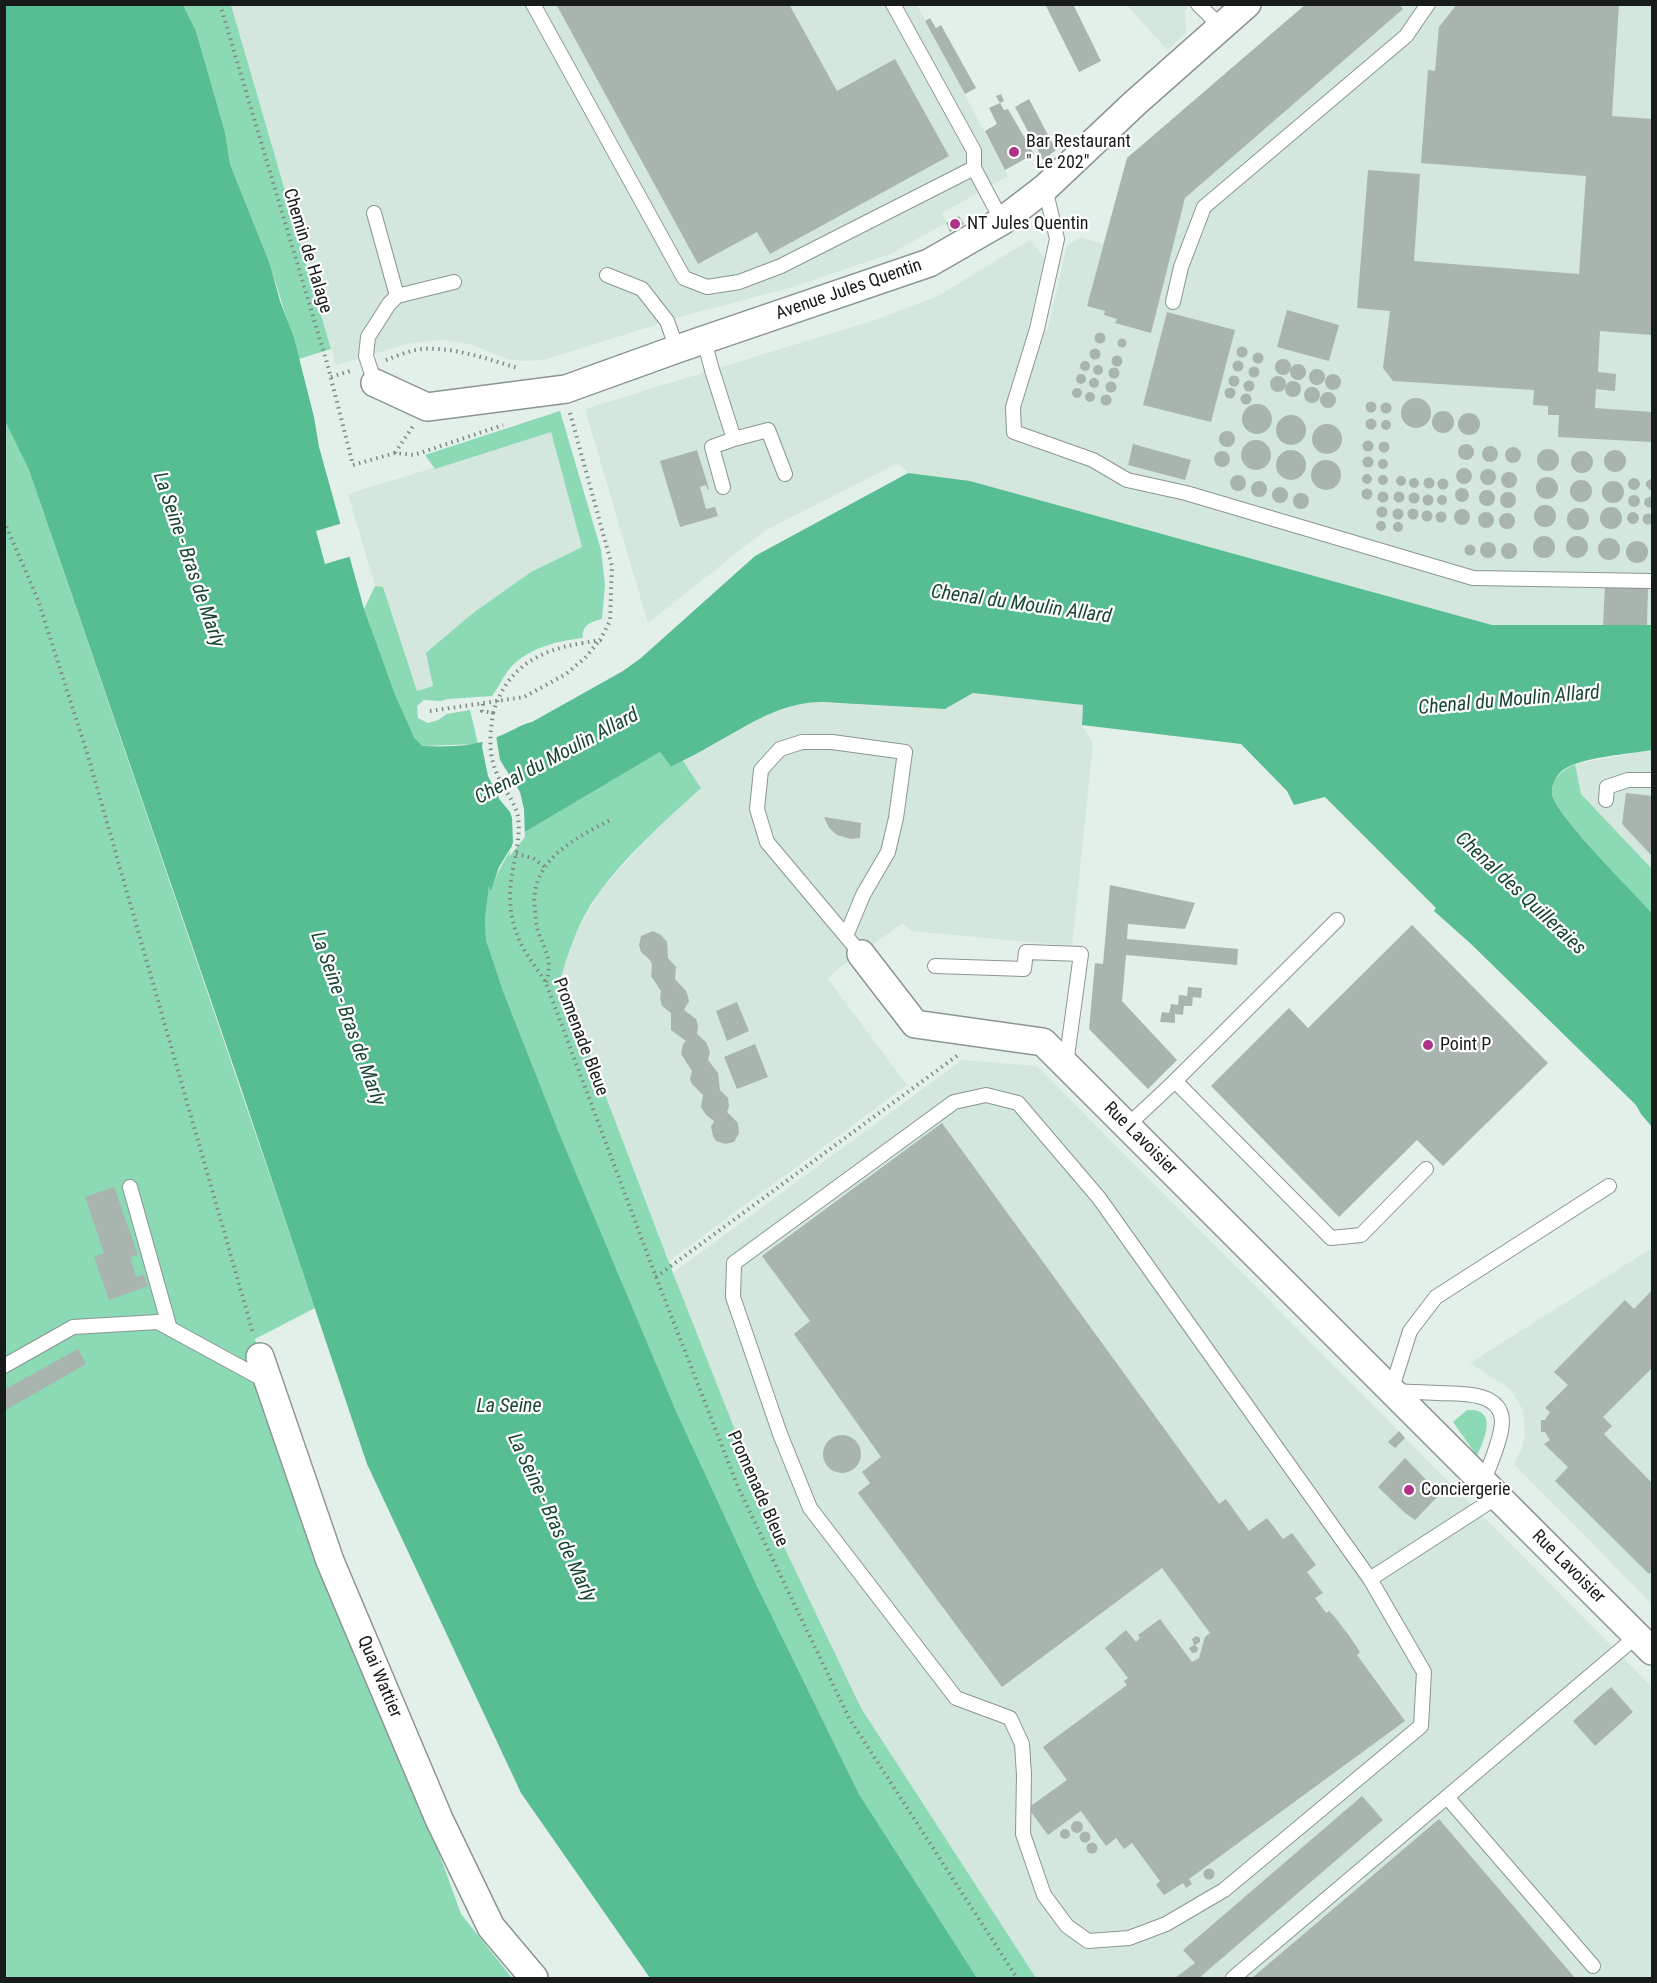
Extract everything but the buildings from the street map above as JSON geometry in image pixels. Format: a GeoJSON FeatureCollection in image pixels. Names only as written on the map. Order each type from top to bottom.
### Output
{"type":"FeatureCollection","features":[{"type":"Feature","properties":{"kind":"street","name":"Avenue Jules Quentin"},"geometry":{"type":"LineString","coordinates":[[372,374],[427,407],[566,389],[929,263],[1002,221],[1045,188],[1135,103],[1247,4]]}},
{"type":"Feature","properties":{"kind":"street","name":"Rue Lavoisier"},"geometry":{"type":"LineString","coordinates":[[854,945],[915,1024],[1043,1042],[1645,1644]]}},
{"type":"Feature","properties":{"kind":"street","name":"Quai Wattier"},"geometry":{"type":"LineString","coordinates":[[260,1357],[330,1561],[439,1819],[491,1927],[534,1978]]}},
{"type":"Feature","properties":{"kind":"lane"},"geometry":{"type":"LineString","coordinates":[[533,4],[684,278],[707,286],[739,282],[781,266],[974,168]]}},
{"type":"Feature","properties":{"kind":"lane"},"geometry":{"type":"LineString","coordinates":[[893,4],[974,151],[974,168],[1002,221]]}},
{"type":"Feature","properties":{"kind":"lane"},"geometry":{"type":"LineString","coordinates":[[1198,4],[1221,27]]}},
{"type":"Feature","properties":{"kind":"lane"},"geometry":{"type":"LineString","coordinates":[[1173,302],[1181,267],[1204,207],[1406,36],[1428,4]]}},
{"type":"Feature","properties":{"kind":"lane"},"geometry":{"type":"LineString","coordinates":[[1045,188],[1057,239],[1037,328],[1013,407],[1014,432],[1093,460],[1126,480],[1186,493],[1473,578],[1653,581]]}},
{"type":"Feature","properties":{"kind":"lane"},"geometry":{"type":"LineString","coordinates":[[374,213],[397,296]]}},
{"type":"Feature","properties":{"kind":"lane"},"geometry":{"type":"LineString","coordinates":[[607,275],[642,289],[667,321],[677,349]]}},
{"type":"Feature","properties":{"kind":"lane"},"geometry":{"type":"LineString","coordinates":[[372,374],[366,356],[368,337],[388,304],[397,296],[454,282]]}},
{"type":"Feature","properties":{"kind":"lane"},"geometry":{"type":"LineString","coordinates":[[704,340],[734,439]]}},
{"type":"Feature","properties":{"kind":"lane"},"geometry":{"type":"LineString","coordinates":[[723,487],[711,447],[768,430],[785,474]]}},
{"type":"Feature","properties":{"kind":"lane"},"geometry":{"type":"LineString","coordinates":[[802,742],[832,742],[905,752],[896,818],[888,852],[863,895],[854,945],[767,842],[757,809],[761,770],[780,749],[802,742]]}},
{"type":"Feature","properties":{"kind":"lane"},"geometry":{"type":"LineString","coordinates":[[1605,800],[1607,787],[1628,780],[1653,780]]}},
{"type":"Feature","properties":{"kind":"lane"},"geometry":{"type":"LineString","coordinates":[[1127,1126],[1175,1082],[1337,920]]}},
{"type":"Feature","properties":{"kind":"lane"},"geometry":{"type":"LineString","coordinates":[[935,966],[1024,969],[1026,952],[1081,954],[1066,1064]]}},
{"type":"Feature","properties":{"kind":"lane"},"geometry":{"type":"LineString","coordinates":[[1175,1082],[1332,1238],[1361,1234],[1426,1169]]}},
{"type":"Feature","properties":{"kind":"lane"},"geometry":{"type":"LineString","coordinates":[[986,1095],[1018,1103],[1099,1198],[1370,1579],[1424,1672],[1421,1726],[1224,1890],[1166,1924],[1129,1938],[1088,1941],[1067,1926],[1044,1895],[1023,1834],[1022,1744],[1010,1719],[956,1698],[810,1508],[780,1434],[733,1297],[734,1263],[954,1102],[986,1095]]}},
{"type":"Feature","properties":{"kind":"lane"},"geometry":{"type":"LineString","coordinates":[[1370,1579],[1490,1490],[1502,1420],[1498,1409],[1490,1402],[1467,1394],[1391,1391],[1410,1331],[1436,1297],[1609,1186]]}},
{"type":"Feature","properties":{"kind":"lane"},"geometry":{"type":"LineString","coordinates":[[130,1187],[170,1329]]}},
{"type":"Feature","properties":{"kind":"lane"},"geometry":{"type":"LineString","coordinates":[[4,1366],[73,1328],[158,1322],[269,1383]]}},
{"type":"Feature","properties":{"kind":"lane"},"geometry":{"type":"LineString","coordinates":[[1233,1978],[1447,1797],[1645,1644]]}},
{"type":"Feature","properties":{"kind":"lane"},"geometry":{"type":"LineString","coordinates":[[1447,1797],[1593,1966]]}},
{"type":"Feature","properties":{"kind":"path","name":"Chemin de Halage"},"geometry":{"type":"LineString","coordinates":[[220,4],[331,377],[353,465],[395,453]]}},
{"type":"Feature","properties":{"kind":"path"},"geometry":{"type":"LineString","coordinates":[[331,377],[372,374],[420,349],[447,350],[480,356],[521,369]]}},
{"type":"Feature","properties":{"kind":"path"},"geometry":{"type":"LineString","coordinates":[[430,711],[524,697],[566,674],[585,658],[600,640],[610,621],[612,566],[569,411]]}},
{"type":"Feature","properties":{"kind":"path"},"geometry":{"type":"LineString","coordinates":[[4,521],[38,600],[88,756],[260,1357]]}},
{"type":"Feature","properties":{"kind":"path","name":"Promenade Bleue"},"geometry":{"type":"LineString","coordinates":[[600,640],[552,649],[530,660],[510,680],[496,702],[489,743],[490,752],[497,775],[517,814],[520,835],[510,894],[512,919],[524,949],[546,983],[656,1277],[738,1487],[849,1718],[1017,1978]]}},
{"type":"Feature","properties":{"kind":"path"},"geometry":{"type":"LineString","coordinates":[[483,704],[482,711],[493,713]]}},
{"type":"Feature","properties":{"kind":"path"},"geometry":{"type":"LineString","coordinates":[[546,983],[551,971],[548,956],[537,931],[534,905],[537,877],[554,856],[578,837],[612,819]]}},
{"type":"Feature","properties":{"kind":"path"},"geometry":{"type":"LineString","coordinates":[[516,854],[533,858],[546,867]]}},
{"type":"Feature","properties":{"kind":"path"},"geometry":{"type":"LineString","coordinates":[[656,1277],[959,1055]]}},
{"type":"Feature","properties":{"kind":"shaded area"},"geometry":{"type":"Polygon","coordinates":[[[183,5],[231,5],[331,349],[299,359],[270,264],[230,164],[225,132],[196,31],[183,5]]]}},
{"type":"Feature","properties":{"kind":"shaded area"},"geometry":{"type":"Polygon","coordinates":[[[231,5],[917,5],[1008,176],[942,213],[946,223],[890,254],[790,288],[690,314],[544,360],[507,359],[470,344],[443,340],[411,343],[336,365],[231,5]]]}},
{"type":"Feature","properties":{"kind":"shaded area"},"geometry":{"type":"Polygon","coordinates":[[[1127,5],[1190,5],[1185,11],[1186,33],[1167,50],[1127,5]]]}},
{"type":"Feature","properties":{"kind":"shaded area"},"geometry":{"type":"Polygon","coordinates":[[[1310,5],[1652,5],[1652,625],[1492,625],[970,481],[911,475],[898,463],[764,531],[648,623],[585,409],[875,320],[938,296],[1030,240],[1044,257],[1029,325],[1047,332],[1067,246],[1080,237],[1103,244],[1127,158],[1310,5]]]}},
{"type":"Feature","properties":{"kind":"shaded area"},"geometry":{"type":"Polygon","coordinates":[[[560,411],[601,550],[605,585],[602,619],[585,627],[583,638],[552,644],[522,657],[507,672],[492,696],[441,701],[424,700],[417,706],[418,718],[428,723],[447,714],[470,710],[478,744],[422,746],[405,720],[397,702],[364,609],[375,586],[383,587],[417,691],[433,686],[426,653],[473,613],[531,572],[582,547],[551,432],[435,469],[425,455],[560,411]]]}},
{"type":"Feature","properties":{"kind":"shaded area"},"geometry":{"type":"Polygon","coordinates":[[[5,421],[29,470],[315,1308],[255,1339],[260,1357],[461,1914],[512,1978],[5,1978],[5,421]]]}},
{"type":"Feature","properties":{"kind":"shaded area"},"geometry":{"type":"Polygon","coordinates":[[[551,432],[582,547],[531,572],[473,613],[427,653],[433,686],[417,691],[383,587],[375,586],[348,494],[551,432]]]}},
{"type":"Feature","properties":{"kind":"shaded area"},"geometry":{"type":"Polygon","coordinates":[[[973,693],[1083,705],[1082,725],[1093,744],[1072,946],[911,931],[903,923],[834,972],[828,979],[907,1085],[669,1261],[561,977],[570,945],[598,894],[646,839],[701,788],[683,761],[766,715],[806,702],[945,709],[973,693]]]}},
{"type":"Feature","properties":{"kind":"shaded area"},"geometry":{"type":"Polygon","coordinates":[[[1652,750],[1652,869],[1581,794],[1575,764],[1652,750]]]}},
{"type":"Feature","properties":{"kind":"shaded area"},"geometry":{"type":"Polygon","coordinates":[[[660,752],[671,767],[683,761],[701,788],[660,825],[609,879],[586,913],[561,978],[673,1273],[767,1511],[861,1708],[1036,1978],[977,1978],[859,1794],[757,1586],[676,1411],[557,1128],[503,991],[486,940],[485,919],[489,885],[491,890],[505,860],[525,832],[660,752]]]}},
{"type":"Feature","properties":{"kind":"shaded area"},"geometry":{"type":"Polygon","coordinates":[[[1575,764],[1581,794],[1652,869],[1652,913],[1579,834],[1555,801],[1552,791],[1556,778],[1575,764]]]}},
{"type":"Feature","properties":{"kind":"shaded area"},"geometry":{"type":"Polygon","coordinates":[[[962,1060],[1037,1066],[1652,1687],[1652,1978],[1036,1978],[861,1708],[767,1511],[673,1273],[962,1060]]]}},
{"type":"Feature","properties":{"kind":"shaded area"},"geometry":{"type":"Polygon","coordinates":[[[1652,1248],[1652,1604],[1514,1464],[1522,1448],[1525,1435],[1523,1410],[1510,1389],[1470,1363],[1652,1248]]]}},
{"type":"Feature","properties":{"kind":"shaded area"},"geometry":{"type":"Polygon","coordinates":[[[1467,1410],[1477,1411],[1486,1419],[1487,1426],[1477,1456],[1453,1422],[1467,1410]]]}},
{"type":"Feature","properties":{"kind":"water","name":"La Seine"},"geometry":{"type":"Polygon","coordinates":[[[5,5],[183,5],[196,31],[225,132],[230,164],[270,264],[280,301],[294,338],[314,417],[319,447],[364,609],[395,695],[414,737],[422,746],[469,745],[497,737],[532,722],[623,671],[641,658],[755,556],[908,473],[970,481],[1492,625],[1652,625],[1652,750],[1593,759],[1571,766],[1558,775],[1553,784],[1552,794],[1557,805],[1581,836],[1652,913],[1652,1127],[1636,1105],[1470,943],[1434,911],[1436,908],[1325,797],[1294,805],[1287,791],[1241,744],[1082,725],[1083,705],[973,693],[945,709],[822,702],[784,708],[671,767],[660,752],[525,832],[510,849],[499,867],[491,891],[489,886],[485,919],[486,940],[503,991],[557,1128],[676,1411],[757,1586],[859,1794],[977,1978],[650,1978],[521,1793],[367,1464],[29,470],[5,421],[5,5]]]}},
{"type":"Feature","properties":{"kind":"pier"},"geometry":{"type":"Polygon","coordinates":[[[343,523],[352,556],[325,564],[316,531],[343,523]]]}},
{"type":"Feature","properties":{"kind":"pier"},"geometry":{"type":"Polygon","coordinates":[[[496,735],[500,760],[520,792],[524,809],[525,837],[509,857],[513,842],[512,818],[488,776],[482,747],[483,739],[496,735]]]}},
{"type":"Feature","properties":{"kind":"place","name":"Bar Restaurant \" Le 202\""},"geometry":{"type":"Point","coordinates":[1014,152]}},
{"type":"Feature","properties":{"kind":"place","name":"NT Jules Quentin"},"geometry":{"type":"Point","coordinates":[955,224]}},
{"type":"Feature","properties":{"kind":"place","name":"Point P"},"geometry":{"type":"Point","coordinates":[1428,1045]}},
{"type":"Feature","properties":{"kind":"place","name":"Conciergerie"},"geometry":{"type":"Point","coordinates":[1409,1490]}},
{"type":"Feature","properties":{"kind":"water label","name":"La Seine - Bras de Marly"},"geometry":{"type":"Point","coordinates":[188,560]}},
{"type":"Feature","properties":{"kind":"water label","name":"Chenal du Moulin Allard"},"geometry":{"type":"Point","coordinates":[1021,605]}},
{"type":"Feature","properties":{"kind":"water label","name":"Chenal du Moulin Allard"},"geometry":{"type":"Point","coordinates":[1509,701]}},
{"type":"Feature","properties":{"kind":"water label","name":"Chenal du Moulin Allard"},"geometry":{"type":"Point","coordinates":[557,757]}},
{"type":"Feature","properties":{"kind":"water label","name":"Chenal des Quilleraies"},"geometry":{"type":"Point","coordinates":[1520,894]}},
{"type":"Feature","properties":{"kind":"water label","name":"La Seine - Bras de Marly"},"geometry":{"type":"Point","coordinates":[347,1019]}},
{"type":"Feature","properties":{"kind":"water label","name":"La Seine - Bras de Marly"},"geometry":{"type":"Point","coordinates":[551,1518]}}]}
